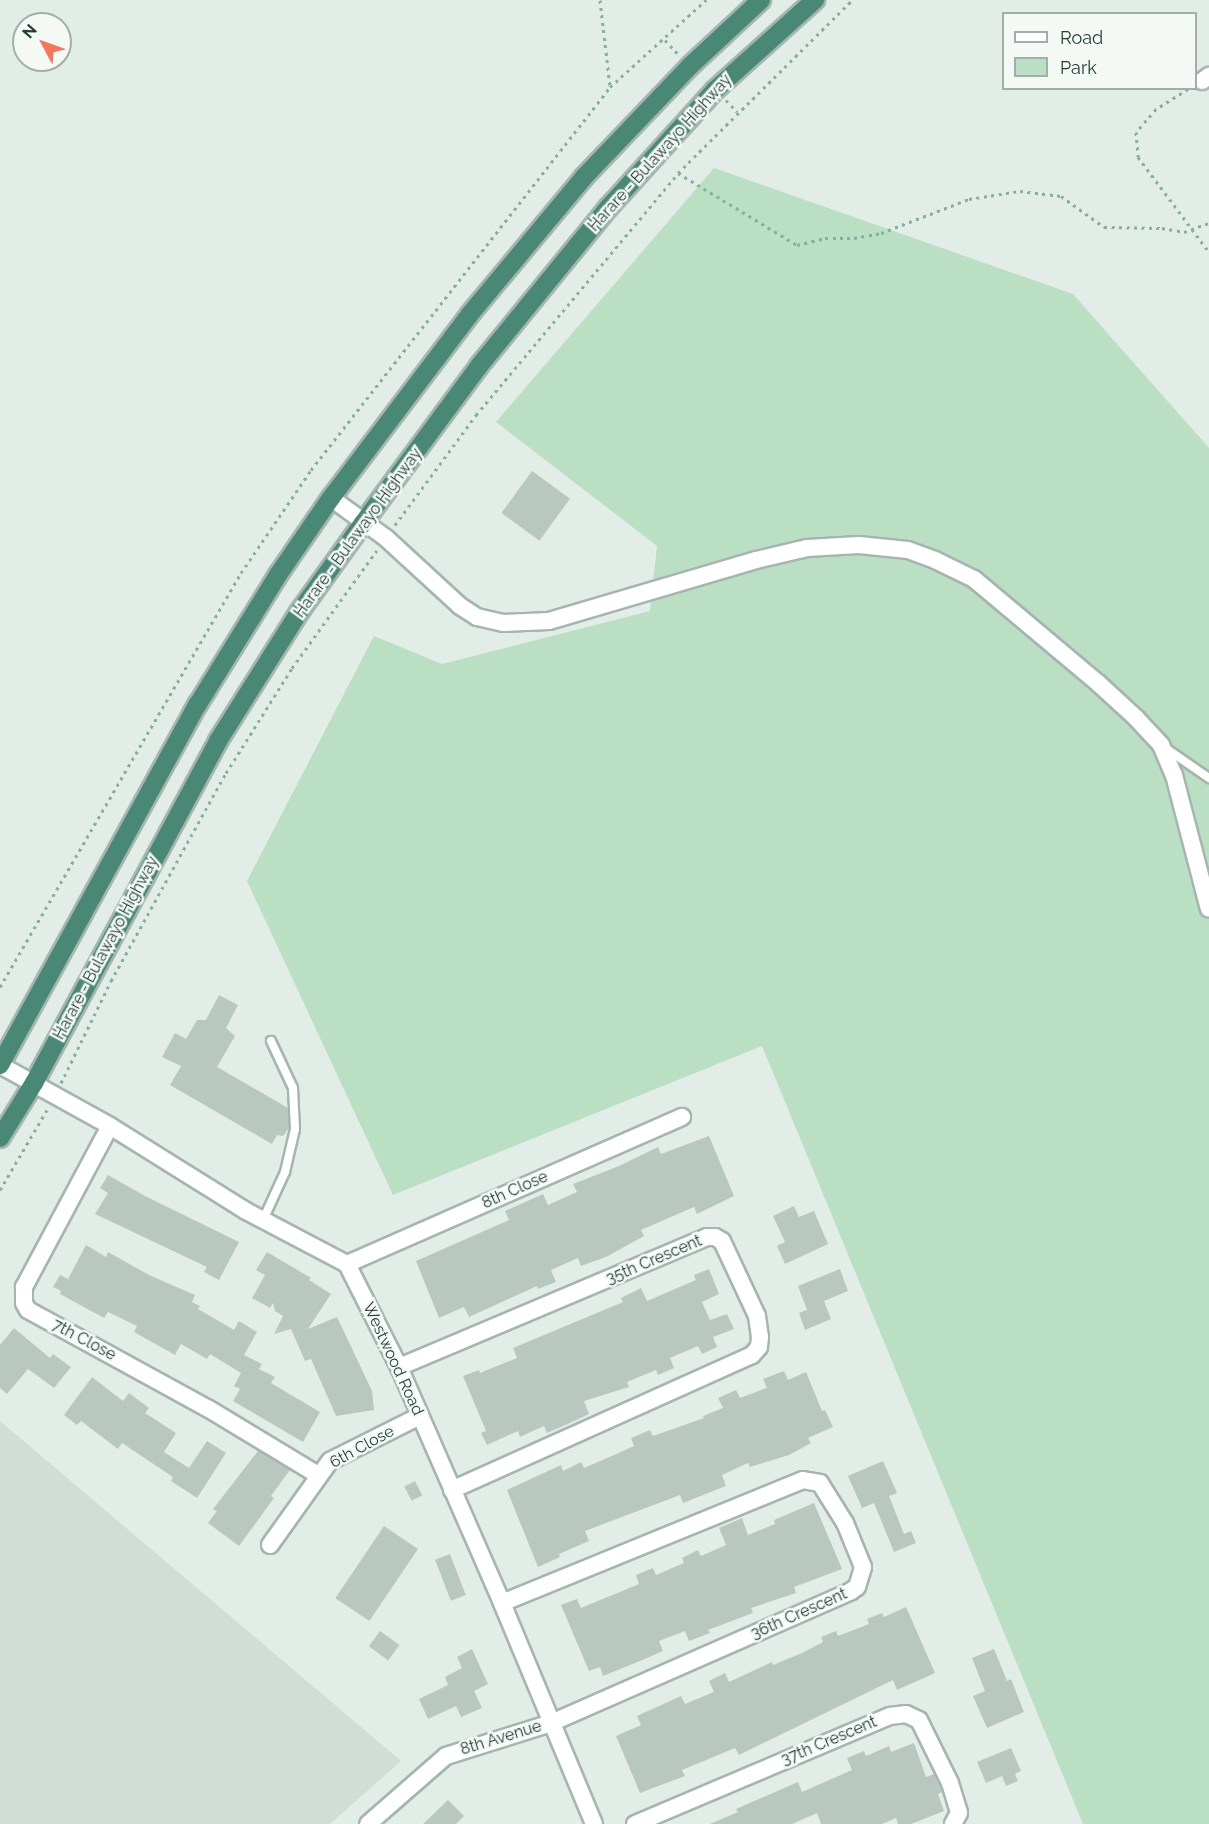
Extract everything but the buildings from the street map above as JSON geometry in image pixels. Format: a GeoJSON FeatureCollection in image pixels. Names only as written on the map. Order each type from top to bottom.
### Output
{"type":"FeatureCollection","features":[{"type":"Feature","properties":{"kind":"highway","name":"Harare - Bulawayo Highway"},"geometry":{"type":"LineString","coordinates":[[0,1065],[186,724],[278,574],[331,498],[463,324],[534,235],[634,123],[690,66],[761,0]]}},
{"type":"Feature","properties":{"kind":"highway","name":"Harare - Bulawayo Highway"},"geometry":{"type":"LineString","coordinates":[[0,1138],[34,1083],[218,741],[283,638],[363,523],[479,366],[608,208],[715,90],[815,0]]}},
{"type":"Feature","properties":{"kind":"street"},"geometry":{"type":"LineString","coordinates":[[331,498],[386,538],[460,606],[477,616],[503,623],[549,621],[756,560],[807,548],[859,545],[908,550],[974,579],[1106,690],[1161,745],[1174,775],[1209,909]]}},
{"type":"Feature","properties":{"kind":"street"},"geometry":{"type":"LineString","coordinates":[[0,1065],[110,1126],[263,1220],[347,1264]]}},
{"type":"Feature","properties":{"kind":"street","name":"8th Close"},"geometry":{"type":"LineString","coordinates":[[347,1264],[682,1117]]}},
{"type":"Feature","properties":{"kind":"street","name":"7th Close"},"geometry":{"type":"LineString","coordinates":[[110,1126],[24,1287],[24,1303],[28,1310],[209,1409],[318,1475]]}},
{"type":"Feature","properties":{"kind":"street","name":"35th Crescent"},"geometry":{"type":"LineString","coordinates":[[399,1367],[711,1237],[722,1241],[757,1316],[759,1347],[752,1355],[452,1490]]}},
{"type":"Feature","properties":{"kind":"street","name":"Westwood Road"},"geometry":{"type":"LineString","coordinates":[[347,1264],[399,1367],[502,1603],[594,1824]]}},
{"type":"Feature","properties":{"kind":"street","name":"6th Close"},"geometry":{"type":"LineString","coordinates":[[270,1545],[330,1461],[420,1416]]}},
{"type":"Feature","properties":{"kind":"street","name":"36th Crescent"},"geometry":{"type":"LineString","coordinates":[[502,1603],[803,1480],[820,1484],[845,1523],[863,1567],[857,1587],[552,1723]]}},
{"type":"Feature","properties":{"kind":"street","name":"37th Crescent"},"geometry":{"type":"LineString","coordinates":[[635,1824],[890,1716],[906,1714],[919,1720],[950,1783],[960,1813],[953,1824]]}},
{"type":"Feature","properties":{"kind":"street","name":"8th Avenue"},"geometry":{"type":"LineString","coordinates":[[374,1822],[446,1756],[552,1723]]}},
{"type":"Feature","properties":{"kind":"lane"},"geometry":{"type":"LineString","coordinates":[[1161,745],[1209,778]]}},
{"type":"Feature","properties":{"kind":"lane"},"geometry":{"type":"LineString","coordinates":[[263,1220],[285,1172],[295,1129],[293,1088],[271,1041]]}},
{"type":"Feature","properties":{"kind":"path"},"geometry":{"type":"LineString","coordinates":[[600,0],[610,87]]}},
{"type":"Feature","properties":{"kind":"path"},"geometry":{"type":"LineString","coordinates":[[0,1190],[55,1095],[111,981],[226,773],[292,668],[476,415],[678,173],[852,0]]}},
{"type":"Feature","properties":{"kind":"path"},"geometry":{"type":"LineString","coordinates":[[1187,90],[1156,109],[1136,132],[1138,158],[1209,252]]}},
{"type":"Feature","properties":{"kind":"path"},"geometry":{"type":"LineString","coordinates":[[678,173],[797,245],[825,238],[854,238],[881,233],[969,199],[1020,191],[1061,196],[1104,227],[1162,228],[1184,232],[1209,223]]}},
{"type":"Feature","properties":{"kind":"shaded area"},"geometry":{"type":"Polygon","coordinates":[[[0,1421],[401,1761],[330,1824],[0,1824],[0,1421]]]}},
{"type":"Feature","properties":{"kind":"green space"},"geometry":{"type":"Polygon","coordinates":[[[714,168],[1073,294],[1209,448],[1209,1824],[1083,1824],[762,1046],[393,1195],[247,881],[374,636],[442,664],[650,611],[657,546],[496,422],[714,168]]]}}]}
